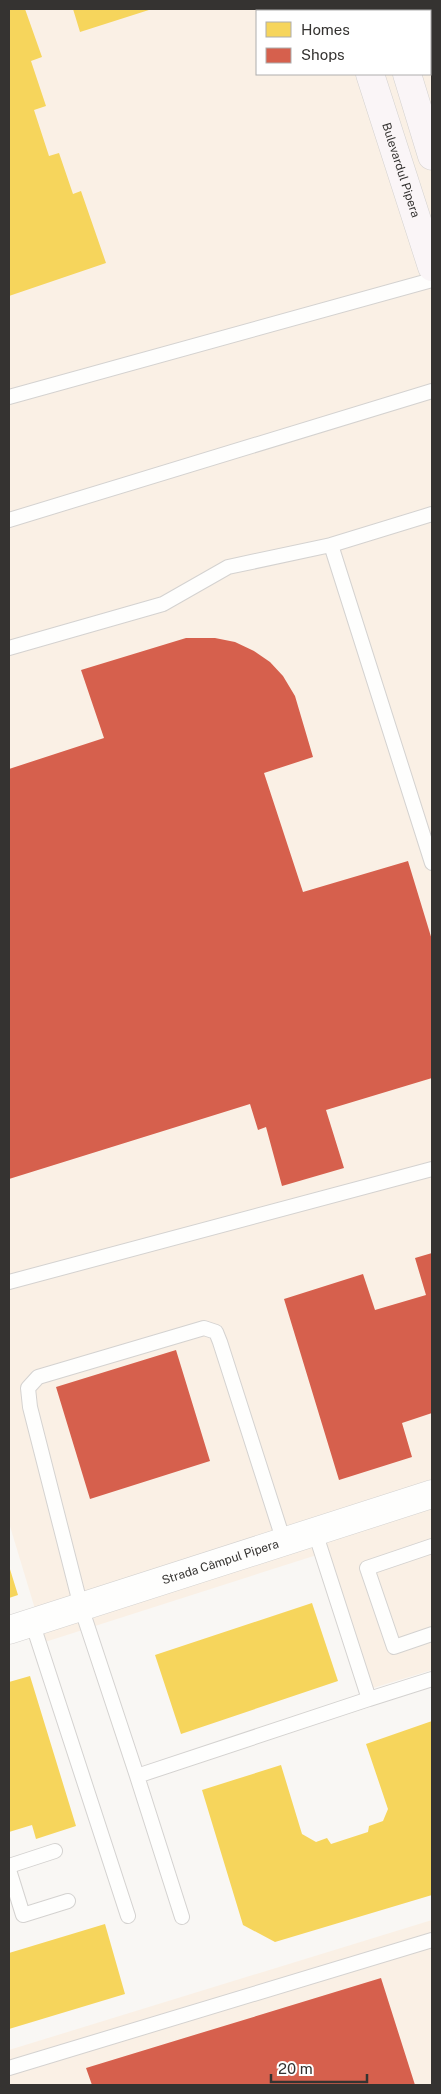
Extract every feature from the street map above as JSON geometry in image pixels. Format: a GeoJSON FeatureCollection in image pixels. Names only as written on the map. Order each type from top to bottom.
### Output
{"type":"FeatureCollection","features":[{"type":"Feature","properties":{"kind":"main road","name":"Bulevardul Pipera"},"geometry":{"type":"LineString","coordinates":[[370,75],[432,267]]}},
{"type":"Feature","properties":{"kind":"main road"},"geometry":{"type":"LineString","coordinates":[[407,75],[432,156]]}},
{"type":"Feature","properties":{"kind":"street","name":"Strada Câmpul Pipera"},"geometry":{"type":"LineString","coordinates":[[20,1626],[432,1494]]}},
{"type":"Feature","properties":{"kind":"lane"},"geometry":{"type":"LineString","coordinates":[[9,397],[432,280]]}},
{"type":"Feature","properties":{"kind":"lane"},"geometry":{"type":"LineString","coordinates":[[9,520],[432,391]]}},
{"type":"Feature","properties":{"kind":"lane"},"geometry":{"type":"LineString","coordinates":[[9,648],[163,604],[228,567],[331,546],[432,514]]}},
{"type":"Feature","properties":{"kind":"lane"},"geometry":{"type":"LineString","coordinates":[[331,546],[432,863]]}},
{"type":"Feature","properties":{"kind":"lane"},"geometry":{"type":"LineString","coordinates":[[9,1282],[432,1169]]}},
{"type":"Feature","properties":{"kind":"lane"},"geometry":{"type":"LineString","coordinates":[[182,1917],[81,1607],[30,1407],[28,1388],[38,1377],[204,1328],[216,1332],[284,1542]]}},
{"type":"Feature","properties":{"kind":"lane"},"geometry":{"type":"LineString","coordinates":[[315,1532],[369,1698]]}},
{"type":"Feature","properties":{"kind":"lane"},"geometry":{"type":"LineString","coordinates":[[432,1546],[367,1568],[394,1647],[432,1634]]}},
{"type":"Feature","properties":{"kind":"lane"},"geometry":{"type":"LineString","coordinates":[[20,1626],[128,1916]]}},
{"type":"Feature","properties":{"kind":"lane"},"geometry":{"type":"LineString","coordinates":[[137,1776],[369,1698],[432,1679]]}},
{"type":"Feature","properties":{"kind":"lane"},"geometry":{"type":"LineString","coordinates":[[9,1866],[55,1851]]}},
{"type":"Feature","properties":{"kind":"lane"},"geometry":{"type":"LineString","coordinates":[[9,1870],[22,1915],[68,1901]]}},
{"type":"Feature","properties":{"kind":"lane"},"geometry":{"type":"LineString","coordinates":[[9,2068],[432,1940]]}},
{"type":"Feature","properties":{"kind":"shaded area"},"geometry":{"type":"Polygon","coordinates":[[[9,9],[432,9],[432,1670],[360,1692],[320,1554],[45,1642],[9,1523],[9,9]]]}},
{"type":"Feature","properties":{"kind":"shaded area"},"geometry":{"type":"Polygon","coordinates":[[[432,1920],[432,2085],[9,2085],[9,2050],[432,1920]]]}},
{"type":"Feature","properties":{"kind":"building: Homes"},"geometry":{"type":"Polygon","coordinates":[[[9,9],[25,9],[42,57],[31,61],[46,106],[34,110],[49,156],[59,153],[73,194],[81,191],[106,263],[9,296],[9,9]]]}},
{"type":"Feature","properties":{"kind":"building: Homes"},"geometry":{"type":"Polygon","coordinates":[[[73,9],[152,9],[80,32],[73,9]]]}},
{"type":"Feature","properties":{"kind":"building: Homes"},"geometry":{"type":"Polygon","coordinates":[[[9,1566],[18,1595],[9,1598],[9,1566]]]}},
{"type":"Feature","properties":{"kind":"building: Homes"},"geometry":{"type":"Polygon","coordinates":[[[312,1603],[338,1681],[181,1734],[155,1655],[312,1603]]]}},
{"type":"Feature","properties":{"kind":"building: Homes"},"geometry":{"type":"Polygon","coordinates":[[[30,1676],[76,1826],[36,1839],[32,1825],[9,1832],[9,1682],[30,1676]]]}},
{"type":"Feature","properties":{"kind":"building: Homes"},"geometry":{"type":"Polygon","coordinates":[[[432,1721],[432,1895],[275,1942],[243,1925],[202,1790],[281,1765],[302,1834],[316,1842],[327,1838],[331,1844],[368,1832],[369,1826],[383,1821],[388,1809],[366,1744],[432,1721]]]}},
{"type":"Feature","properties":{"kind":"building: Homes"},"geometry":{"type":"Polygon","coordinates":[[[105,1924],[125,1994],[9,2029],[9,1953],[105,1924]]]}},
{"type":"Feature","properties":{"kind":"building: Shops"},"geometry":{"type":"Polygon","coordinates":[[[186,638],[215,638],[235,642],[254,651],[270,662],[283,676],[295,696],[313,757],[264,773],[303,892],[408,861],[432,940],[432,1078],[326,1110],[344,1168],[282,1186],[266,1127],[258,1130],[250,1104],[9,1179],[9,769],[104,738],[81,670],[186,638]]]}},
{"type":"Feature","properties":{"kind":"building: Shops"},"geometry":{"type":"Polygon","coordinates":[[[432,1253],[432,1413],[402,1423],[412,1457],[339,1480],[284,1299],[363,1274],[375,1310],[426,1295],[415,1258],[432,1253]]]}},
{"type":"Feature","properties":{"kind":"building: Shops"},"geometry":{"type":"Polygon","coordinates":[[[176,1350],[210,1461],[90,1499],[56,1387],[176,1350]]]}},
{"type":"Feature","properties":{"kind":"building: Shops"},"geometry":{"type":"Polygon","coordinates":[[[381,1978],[415,2085],[92,2085],[86,2068],[381,1978]]]}}]}
